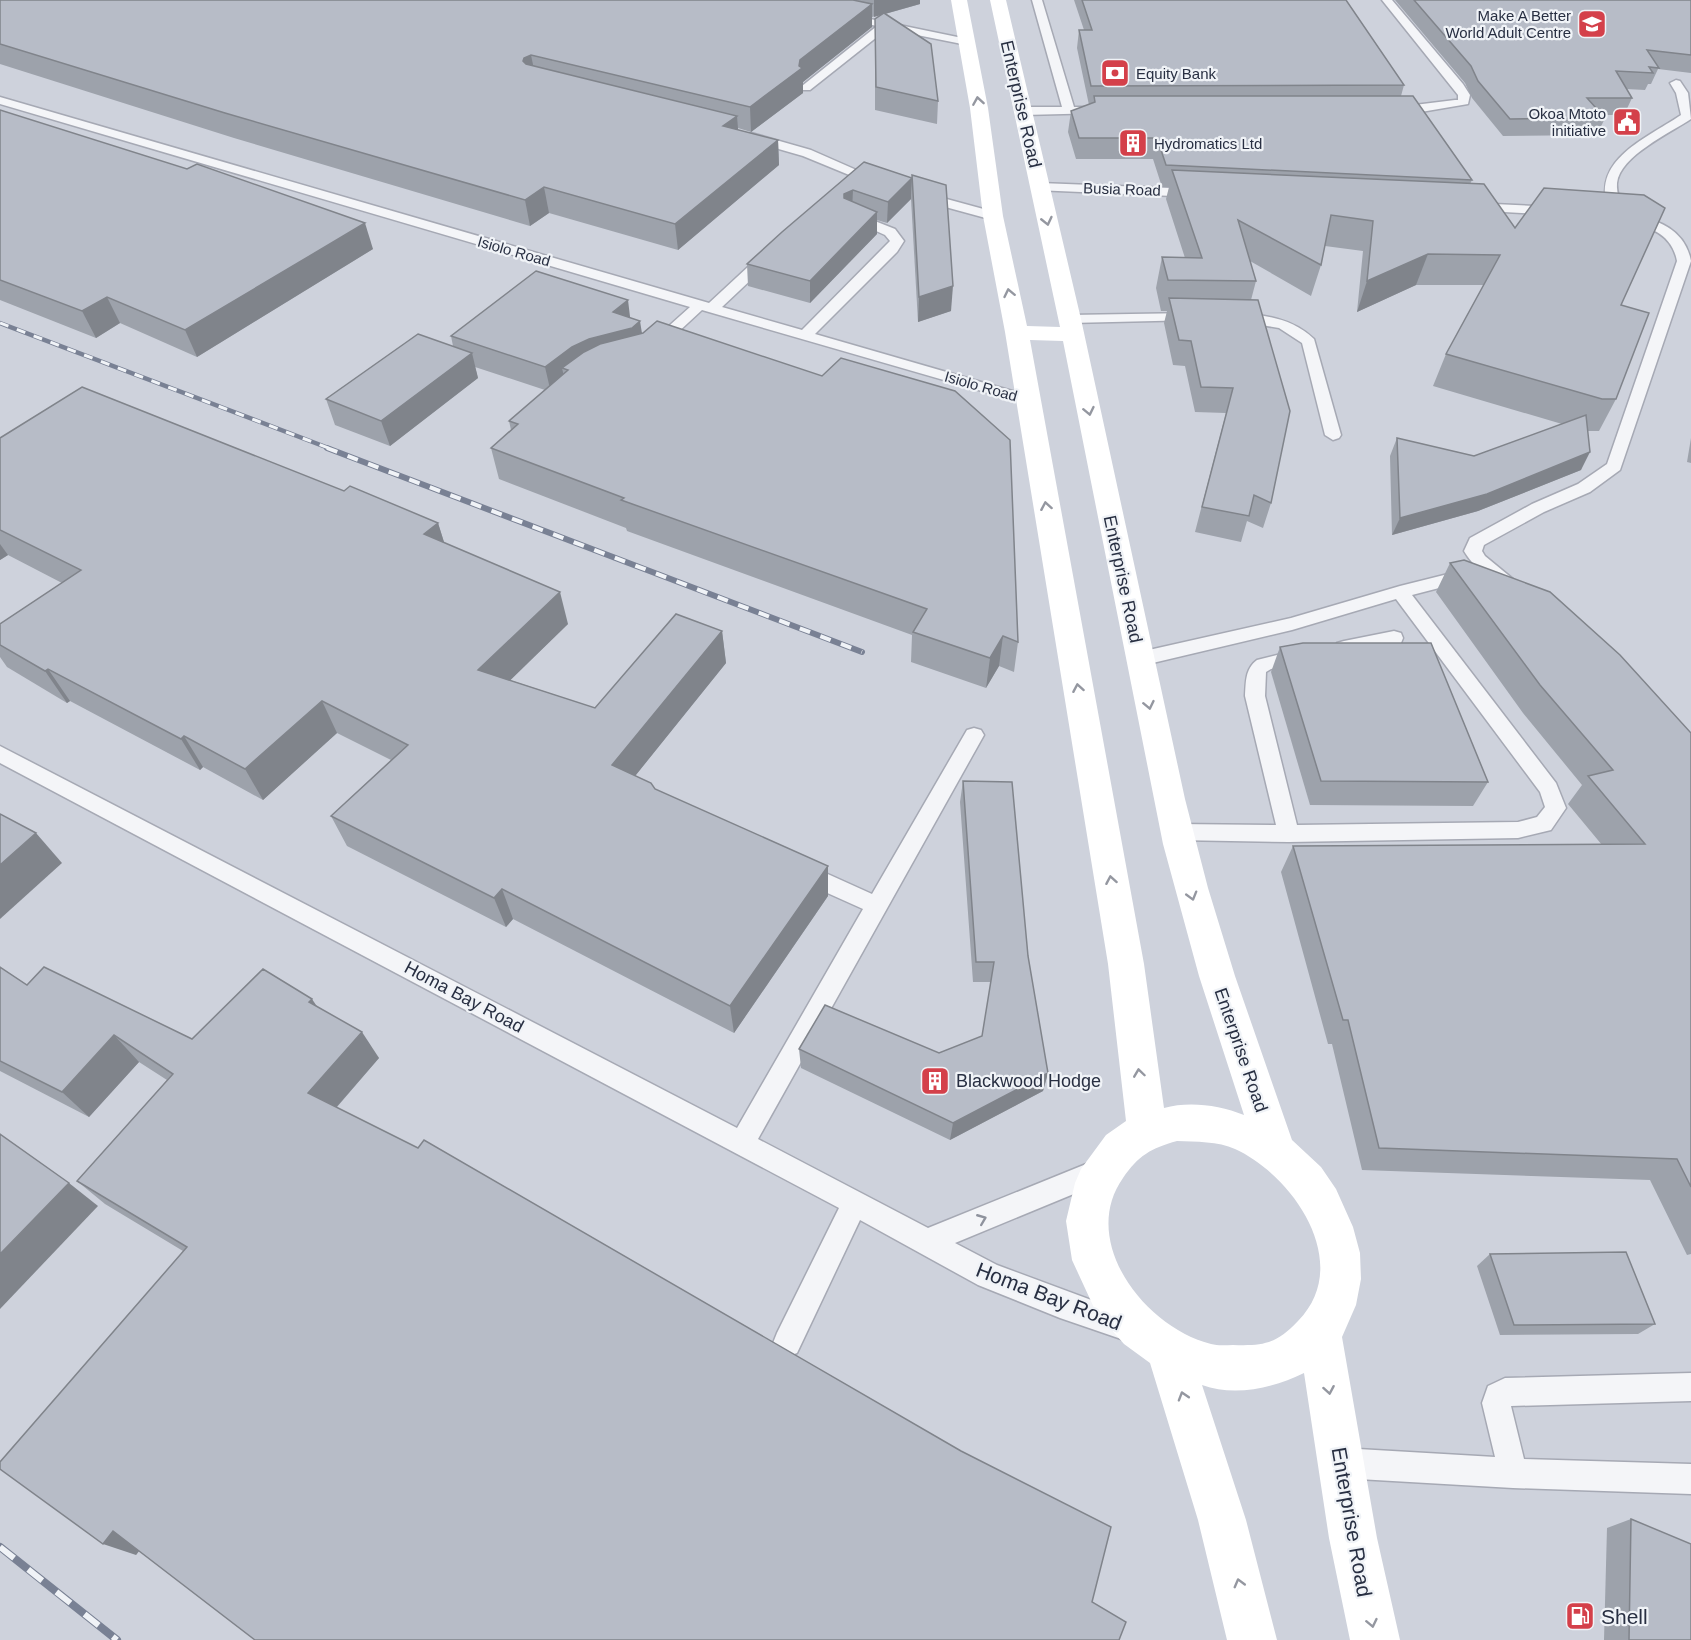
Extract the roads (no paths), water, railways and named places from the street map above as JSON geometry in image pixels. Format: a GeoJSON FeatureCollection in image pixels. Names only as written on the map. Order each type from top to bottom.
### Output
{"type":"FeatureCollection","features":[{"type":"Feature","properties":{"kind":"main road"},"geometry":{"type":"LineString","coordinates":[[959,0],[980,108],[993,216],[1017,332],[1126,964],[1147,1131]]}},
{"type":"Feature","properties":{"kind":"main road","name":"Enterprise Road"},"geometry":{"type":"LineString","coordinates":[[998,0],[1071,327],[1176,832],[1207,949],[1276,1150]]}},
{"type":"Feature","properties":{"kind":"main road"},"geometry":{"type":"LineString","coordinates":[[1017,332],[1071,327]]}},
{"type":"Feature","properties":{"kind":"main road","name":"Enterprise Road"},"geometry":{"type":"LineString","coordinates":[[1177,1123],[1210,1124],[1244,1133],[1276,1150],[1303,1175],[1323,1205],[1333,1228],[1340,1252],[1340,1276],[1335,1306],[1319,1332],[1298,1353],[1269,1366],[1236,1371],[1202,1365],[1154,1341],[1113,1302],[1094,1259],[1088,1232],[1090,1199],[1101,1170],[1121,1147],[1147,1131],[1177,1123]]}},
{"type":"Feature","properties":{"kind":"main road","name":"Enterprise Road"},"geometry":{"type":"LineString","coordinates":[[1319,1332],[1353,1538],[1375,1640]]}},
{"type":"Feature","properties":{"kind":"main road","name":"Enterprise Road"},"geometry":{"type":"LineString","coordinates":[[1154,1341],[1222,1520],[1252,1640]]}},
{"type":"Feature","properties":{"kind":"lane"},"geometry":{"type":"LineString","coordinates":[[1036,0],[1069,111]]}},
{"type":"Feature","properties":{"kind":"lane"},"geometry":{"type":"LineString","coordinates":[[1381,110],[1429,110],[1464,102],[1464,95],[1459,86],[1387,0]]}},
{"type":"Feature","properties":{"kind":"lane"},"geometry":{"type":"LineString","coordinates":[[839,15],[967,42]]}},
{"type":"Feature","properties":{"kind":"lane"},"geometry":{"type":"LineString","coordinates":[[806,88],[885,25]]}},
{"type":"Feature","properties":{"kind":"lane"},"geometry":{"type":"LineString","coordinates":[[1521,592],[1478,560],[1473,551],[1476,542],[1538,508],[1584,488],[1614,466],[1688,262],[1678,241],[1670,234],[1639,219],[1612,215],[1611,184],[1616,167],[1644,143],[1687,116],[1682,93],[1676,83]]}},
{"type":"Feature","properties":{"kind":"lane","name":"Isiolo Road"},"geometry":{"type":"LineString","coordinates":[[0,100],[1028,400]]}},
{"type":"Feature","properties":{"kind":"lane"},"geometry":{"type":"LineString","coordinates":[[1024,111],[1117,111]]}},
{"type":"Feature","properties":{"kind":"lane"},"geometry":{"type":"LineString","coordinates":[[736,134],[793,148],[891,187]]}},
{"type":"Feature","properties":{"kind":"lane","name":"Busia Road"},"geometry":{"type":"LineString","coordinates":[[1040,187],[1210,193]]}},
{"type":"Feature","properties":{"kind":"lane"},"geometry":{"type":"LineString","coordinates":[[909,192],[993,216]]}},
{"type":"Feature","properties":{"kind":"lane"},"geometry":{"type":"LineString","coordinates":[[1457,206],[1564,212]]}},
{"type":"Feature","properties":{"kind":"lane"},"geometry":{"type":"LineString","coordinates":[[805,335],[897,241],[890,232],[852,217]]}},
{"type":"Feature","properties":{"kind":"lane"},"geometry":{"type":"LineString","coordinates":[[1670,234],[1691,230]]}},
{"type":"Feature","properties":{"kind":"lane"},"geometry":{"type":"LineString","coordinates":[[642,358],[780,245]]}},
{"type":"Feature","properties":{"kind":"lane"},"geometry":{"type":"LineString","coordinates":[[1071,327],[1208,316]]}},
{"type":"Feature","properties":{"kind":"lane"},"geometry":{"type":"LineString","coordinates":[[1224,316],[1263,319],[1285,324],[1300,332],[1309,342],[1333,435]]}},
{"type":"Feature","properties":{"kind":"lane"},"geometry":{"type":"LineString","coordinates":[[1140,659],[1292,624],[1400,592],[1490,570]]}},
{"type":"Feature","properties":{"kind":"lane"},"geometry":{"type":"LineString","coordinates":[[1176,832],[1289,834],[1518,830],[1544,824],[1556,808],[1549,789],[1400,592]]}},
{"type":"Feature","properties":{"kind":"lane"},"geometry":{"type":"LineString","coordinates":[[1289,834],[1256,696],[1257,670],[1264,664],[1394,638]]}},
{"type":"Feature","properties":{"kind":"lane"},"geometry":{"type":"LineString","coordinates":[[742,1143],[974,735]]}},
{"type":"Feature","properties":{"kind":"lane","name":"Homa Bay Road"},"geometry":{"type":"LineString","coordinates":[[0,754],[928,1241],[988,1275],[1154,1341]]}},
{"type":"Feature","properties":{"kind":"lane"},"geometry":{"type":"LineString","coordinates":[[784,863],[878,906]]}},
{"type":"Feature","properties":{"kind":"lane"},"geometry":{"type":"LineString","coordinates":[[928,1241],[1101,1170]]}},
{"type":"Feature","properties":{"kind":"lane"},"geometry":{"type":"LineString","coordinates":[[788,1343],[855,1203]]}},
{"type":"Feature","properties":{"kind":"lane"},"geometry":{"type":"LineString","coordinates":[[1513,1473],[1496,1403],[1498,1396],[1505,1392],[1691,1387]]}},
{"type":"Feature","properties":{"kind":"lane"},"geometry":{"type":"LineString","coordinates":[[1341,1462],[1513,1473],[1691,1479]]}},
{"type":"Feature","properties":{"kind":"railway"},"geometry":{"type":"LineString","coordinates":[[0,323],[331,449]]}},
{"type":"Feature","properties":{"kind":"railway"},"geometry":{"type":"LineString","coordinates":[[327,448],[862,652]]}},
{"type":"Feature","properties":{"kind":"railway"},"geometry":{"type":"LineString","coordinates":[[0,1547],[117,1640]]}},
{"type":"Feature","properties":{"kind":"place","name":"Make A Better World Adult Centre"},"geometry":{"type":"Point","coordinates":[1592,24]}},
{"type":"Feature","properties":{"kind":"place","name":"Equity Bank"},"geometry":{"type":"Point","coordinates":[1115,73]}},
{"type":"Feature","properties":{"kind":"place","name":"Okoa Mtoto initiative"},"geometry":{"type":"Point","coordinates":[1627,122]}},
{"type":"Feature","properties":{"kind":"place","name":"Hydromatics Ltd"},"geometry":{"type":"Point","coordinates":[1133,143]}},
{"type":"Feature","properties":{"kind":"place","name":"Blackwood Hodge"},"geometry":{"type":"Point","coordinates":[935,1081]}},
{"type":"Feature","properties":{"kind":"place","name":"Shell"},"geometry":{"type":"Point","coordinates":[1580,1616]}}]}
